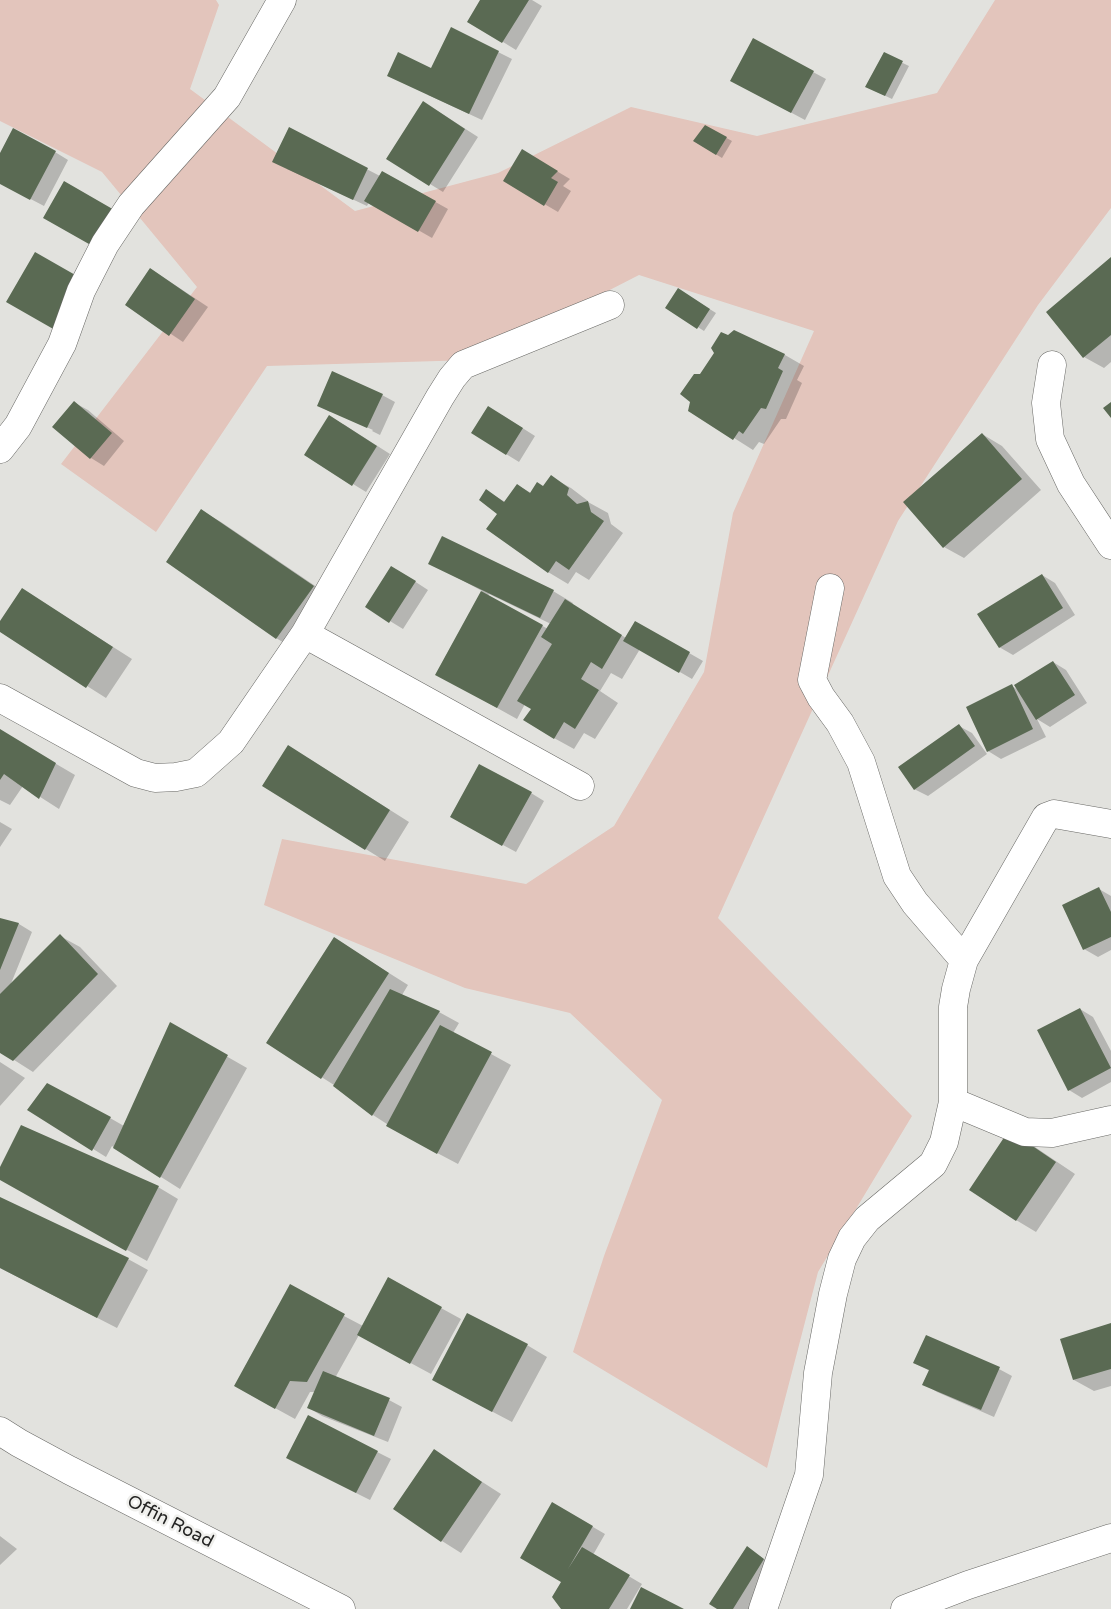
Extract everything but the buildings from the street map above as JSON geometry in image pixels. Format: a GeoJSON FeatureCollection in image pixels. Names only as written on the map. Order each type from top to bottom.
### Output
{"type":"FeatureCollection","features":[{"type":"Feature","properties":{"kind":"street"},"geometry":{"type":"LineString","coordinates":[[0,449],[18,426],[62,344],[81,291],[105,244],[131,205],[227,97],[282,0]]}},
{"type":"Feature","properties":{"kind":"street"},"geometry":{"type":"LineString","coordinates":[[0,698],[136,773],[155,778],[176,777],[196,773],[231,742],[305,634],[440,397],[463,364],[610,305]]}},
{"type":"Feature","properties":{"kind":"street"},"geometry":{"type":"LineString","coordinates":[[1052,365],[1046,402],[1050,440],[1071,484],[1111,545]]}},
{"type":"Feature","properties":{"kind":"street"},"geometry":{"type":"LineString","coordinates":[[830,588],[812,680],[821,697],[840,723],[861,762],[897,876],[916,903],[964,960]]}},
{"type":"Feature","properties":{"kind":"street"},"geometry":{"type":"LineString","coordinates":[[305,634],[580,786]]}},
{"type":"Feature","properties":{"kind":"street"},"geometry":{"type":"LineString","coordinates":[[763,1609],[810,1475],[818,1372],[833,1294],[842,1259],[852,1238],[867,1219],[933,1164],[944,1142],[953,1102],[953,1007],[964,960],[1046,817],[1054,814],[1111,824]]}},
{"type":"Feature","properties":{"kind":"street"},"geometry":{"type":"LineString","coordinates":[[953,1102],[1025,1132],[1052,1133],[1111,1120]]}},
{"type":"Feature","properties":{"kind":"street","name":"Offin Road"},"geometry":{"type":"LineString","coordinates":[[0,1431],[292,1597],[342,1609]]}},
{"type":"Feature","properties":{"kind":"street"},"geometry":{"type":"LineString","coordinates":[[905,1609],[968,1585],[1111,1538]]}},
{"type":"Feature","properties":{"kind":"shaded area"},"geometry":{"type":"Polygon","coordinates":[[[0,0],[216,0],[219,5],[190,89],[355,211],[498,173],[631,107],[757,136],[937,93],[995,0],[1111,0],[1111,208],[1038,305],[898,521],[718,918],[912,1116],[818,1272],[767,1468],[573,1352],[604,1256],[662,1100],[570,1013],[465,988],[264,905],[282,839],[526,884],[614,826],[704,672],[733,513],[814,331],[639,275],[473,360],[267,366],[156,532],[61,464],[197,287],[102,172],[0,121],[0,0]]]}}]}
